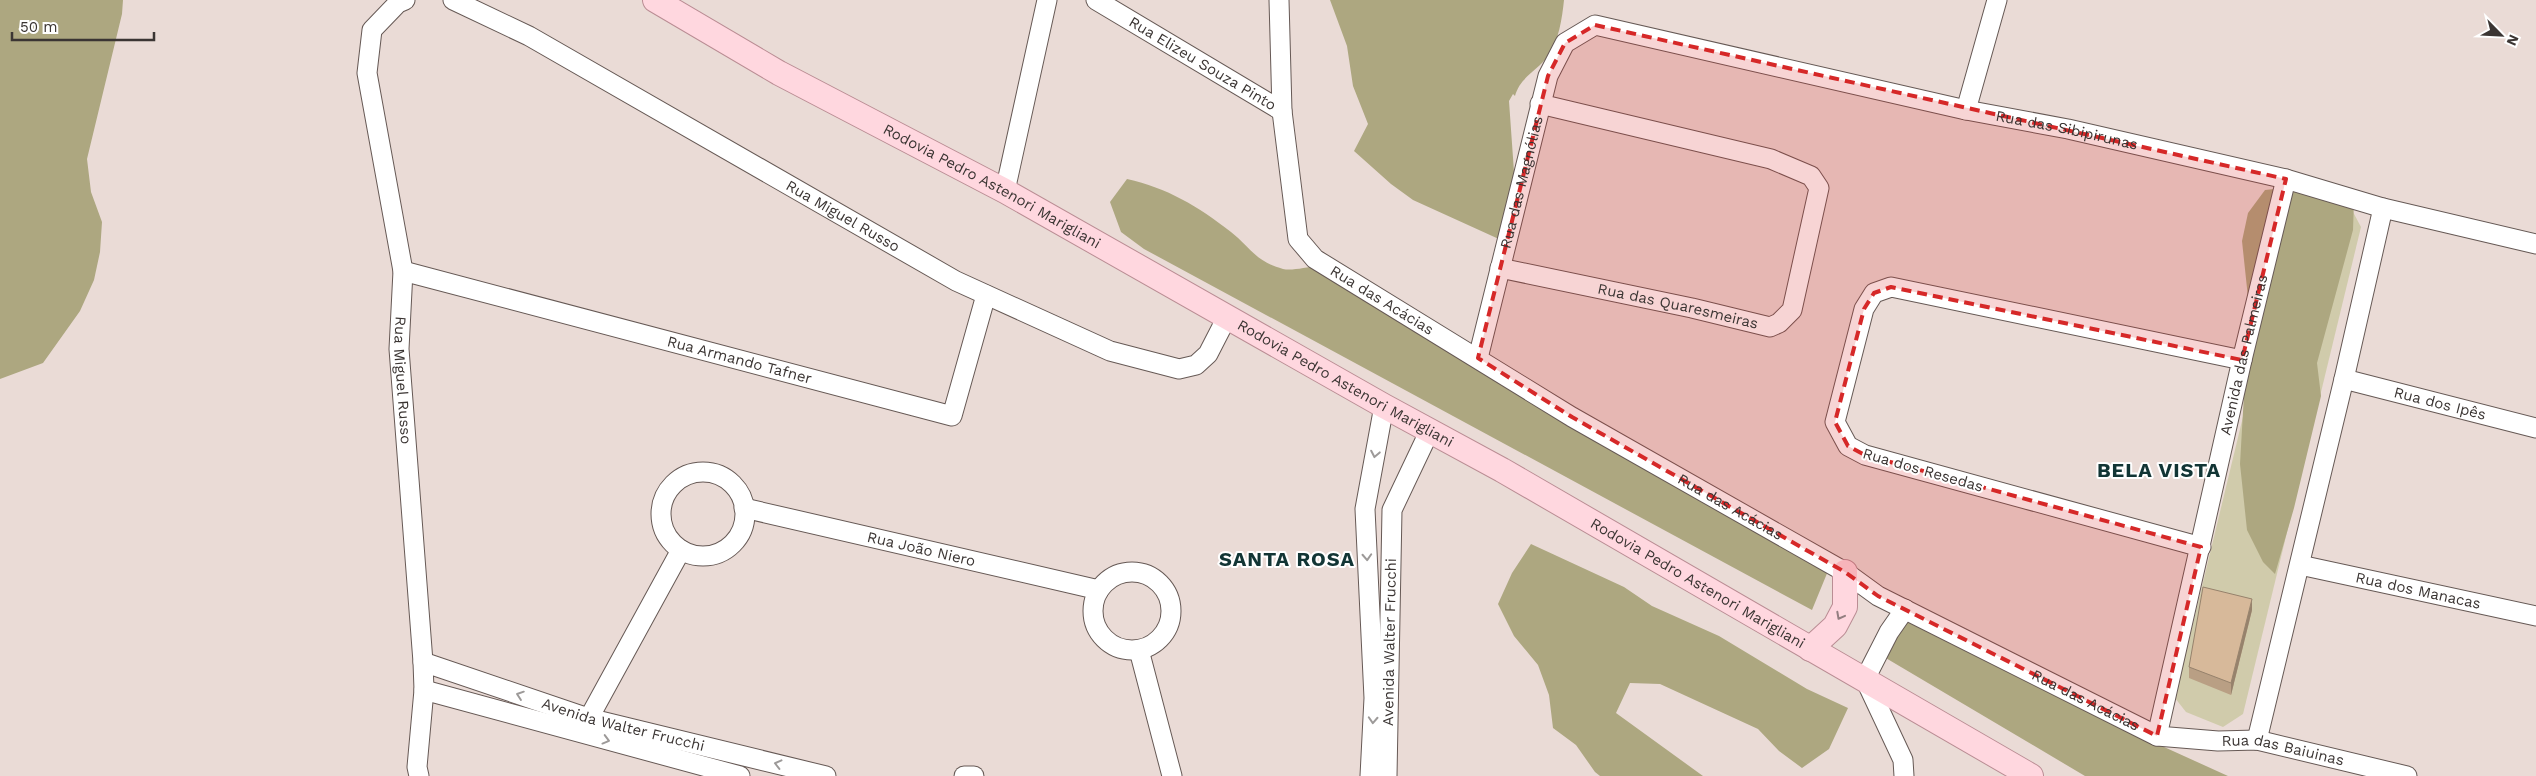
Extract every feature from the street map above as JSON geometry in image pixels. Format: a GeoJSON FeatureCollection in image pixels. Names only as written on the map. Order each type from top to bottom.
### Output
{"type":"FeatureCollection","features":[{"type":"Feature","properties":{"kind":"main road","name":"Rodovia Pedro Astenori Marigliani"},"geometry":{"type":"LineString","coordinates":[[655,0],[779,73],[1005,191],[1384,406],[1502,470],[2031,776]]}},
{"type":"Feature","properties":{"kind":"main road"},"geometry":{"type":"LineString","coordinates":[[1810,649],[1835,626],[1845,607],[1845,572]]}},
{"type":"Feature","properties":{"kind":"street","name":"Rua Miguel Russo"},"geometry":{"type":"LineString","coordinates":[[405,0],[398,3],[372,30],[368,73],[403,271],[399,349],[424,690],[417,767],[419,776]]}},
{"type":"Feature","properties":{"kind":"street","name":"Rua Miguel Russo"},"geometry":{"type":"LineString","coordinates":[[453,0],[529,36],[930,267],[986,295],[1110,351],[1179,369],[1196,366],[1208,354],[1227,317]]}},
{"type":"Feature","properties":{"kind":"street"},"geometry":{"type":"LineString","coordinates":[[1005,191],[1047,0]]}},
{"type":"Feature","properties":{"kind":"street","name":"Rua Elizeu Souza Pinto"},"geometry":{"type":"LineString","coordinates":[[1096,0],[1282,111]]}},
{"type":"Feature","properties":{"kind":"street","name":"Rua das Acácias"},"geometry":{"type":"LineString","coordinates":[[1279,0],[1282,111],[1298,238],[1315,259],[1572,417],[1845,572],[1878,596],[2157,736]]}},
{"type":"Feature","properties":{"kind":"street"},"geometry":{"type":"LineString","coordinates":[[1966,110],[1997,0]]}},
{"type":"Feature","properties":{"kind":"street","name":"Rua das Sibipirunas"},"geometry":{"type":"LineString","coordinates":[[1595,25],[1966,110],[2068,129],[2286,179],[2383,208],[2536,244]]}},
{"type":"Feature","properties":{"kind":"street","name":"Rua das Magnólias"},"geometry":{"type":"LineString","coordinates":[[1478,358],[1548,76],[1565,43],[1595,25]]}},
{"type":"Feature","properties":{"kind":"street","name":"Rua das Quaresmeiras"},"geometry":{"type":"LineString","coordinates":[[1500,268],[1692,308],[1770,327],[1779,323],[1792,310],[1819,188],[1811,176],[1771,159],[1540,104]]}},
{"type":"Feature","properties":{"kind":"street","name":"Avenida das Palmeiras"},"geometry":{"type":"LineString","coordinates":[[2157,736],[2242,360],[2286,179]]}},
{"type":"Feature","properties":{"kind":"street"},"geometry":{"type":"LineString","coordinates":[[2257,740],[2300,565],[2383,208]]}},
{"type":"Feature","properties":{"kind":"street","name":"Rua Armando Tafner"},"geometry":{"type":"LineString","coordinates":[[403,271],[952,416],[986,295]]}},
{"type":"Feature","properties":{"kind":"street","name":"Rua dos Resedas"},"geometry":{"type":"LineString","coordinates":[[2201,547],[1865,456],[1848,446],[1835,422],[1864,309],[1874,293],[1891,287],[2242,360]]}},
{"type":"Feature","properties":{"kind":"street","name":"Rua dos Ipês"},"geometry":{"type":"LineString","coordinates":[[2344,379],[2536,428]]}},
{"type":"Feature","properties":{"kind":"street","name":"Avenida Walter Frucchi"},"geometry":{"type":"LineString","coordinates":[[1370,776],[1374,698],[1365,509],[1384,406]]}},
{"type":"Feature","properties":{"kind":"street"},"geometry":{"type":"LineString","coordinates":[[1365,509],[1392,510],[1430,430]]}},
{"type":"Feature","properties":{"kind":"street"},"geometry":{"type":"LineString","coordinates":[[710,472],[723,477],[734,486],[744,508],[742,529],[731,545],[720,552],[707,556],[694,555],[681,550],[670,540],[663,528],[661,514],[664,500],[671,487],[682,478],[695,473],[710,472]]}},
{"type":"Feature","properties":{"kind":"street","name":"Rua João Niero"},"geometry":{"type":"LineString","coordinates":[[744,508],[1099,590]]}},
{"type":"Feature","properties":{"kind":"street","name":"Avenida Walter Frucchi"},"geometry":{"type":"LineString","coordinates":[[1387,776],[1392,510]]}},
{"type":"Feature","properties":{"kind":"street"},"geometry":{"type":"LineString","coordinates":[[585,726],[681,550]]}},
{"type":"Feature","properties":{"kind":"street","name":"Rua dos Manacas"},"geometry":{"type":"LineString","coordinates":[[2300,565],[2536,616]]}},
{"type":"Feature","properties":{"kind":"street"},"geometry":{"type":"LineString","coordinates":[[1132,571],[1145,573],[1165,589],[1170,601],[1172,614],[1168,627],[1161,638],[1151,646],[1139,650],[1119,648],[1109,643],[1096,626],[1094,602],[1099,590],[1108,580],[1119,574],[1132,571]]}},
{"type":"Feature","properties":{"kind":"street"},"geometry":{"type":"LineString","coordinates":[[1904,776],[1904,760],[1866,679],[1885,639],[1905,609]]}},
{"type":"Feature","properties":{"kind":"street"},"geometry":{"type":"LineString","coordinates":[[1139,650],[1172,776]]}},
{"type":"Feature","properties":{"kind":"street","name":"Avenida Walter Frucchi"},"geometry":{"type":"LineString","coordinates":[[423,662],[585,726],[740,776]]}},
{"type":"Feature","properties":{"kind":"street","name":"Avenida Walter Frucchi"},"geometry":{"type":"LineString","coordinates":[[424,690],[585,726],[826,776]]}},
{"type":"Feature","properties":{"kind":"street","name":"Rua das Baiuinas"},"geometry":{"type":"LineString","coordinates":[[2157,736],[2218,741],[2257,740],[2407,776]]}},
{"type":"Feature","properties":{"kind":"street"},"geometry":{"type":"LineString","coordinates":[[964,776],[974,776]]}},
{"type":"Feature","properties":{"kind":"highlighted area"},"geometry":{"type":"Polygon","coordinates":[[[1595,25],[2286,179],[2242,360],[1891,287],[1874,293],[1864,309],[1835,422],[1848,446],[1865,455],[2201,547],[2157,736],[1878,596],[1845,572],[1572,417],[1478,358],[1548,76],[1565,43],[1595,25]]]}},
{"type":"Feature","properties":{"kind":"shaded area"},"geometry":{"type":"Polygon","coordinates":[[[0,0],[123,0],[122,14],[87,159],[91,192],[102,222],[100,252],[94,280],[80,311],[43,363],[0,379],[0,0]]]}},
{"type":"Feature","properties":{"kind":"shaded area"},"geometry":{"type":"Polygon","coordinates":[[[1330,0],[1564,0],[1559,29],[1552,50],[1544,61],[1525,79],[1517,89],[1515,96],[1513,94],[1509,101],[1514,172],[1501,240],[1413,200],[1391,184],[1354,151],[1368,124],[1353,86],[1347,46],[1330,0]]]}},
{"type":"Feature","properties":{"kind":"shaded area"},"geometry":{"type":"Polygon","coordinates":[[[1127,179],[1155,187],[1194,206],[1231,232],[1260,258],[1274,266],[1291,270],[1317,266],[1828,571],[1812,610],[1144,249],[1121,232],[1110,202],[1127,179]]]}},
{"type":"Feature","properties":{"kind":"shaded area"},"geometry":{"type":"Polygon","coordinates":[[[2331,183],[2354,200],[2353,230],[2317,363],[2321,396],[2294,508],[2275,574],[2263,562],[2247,530],[2240,464],[2249,307],[2242,241],[2248,213],[2265,190],[2331,183]]]}},
{"type":"Feature","properties":{"kind":"shaded area"},"geometry":{"type":"Polygon","coordinates":[[[2293,210],[2353,212],[2361,227],[2243,714],[2223,727],[2186,712],[2175,698],[2293,210]]]}},
{"type":"Feature","properties":{"kind":"shaded area"},"geometry":{"type":"Polygon","coordinates":[[[1531,544],[1624,587],[1652,606],[1719,636],[1807,689],[1848,708],[1829,749],[1802,768],[1779,751],[1758,729],[1660,684],[1630,683],[1616,713],[1703,776],[1600,776],[1595,772],[1576,745],[1553,728],[1549,695],[1538,665],[1514,636],[1498,604],[1512,573],[1531,544]]]}},
{"type":"Feature","properties":{"kind":"shaded area"},"geometry":{"type":"Polygon","coordinates":[[[1896,618],[1926,619],[2109,722],[2228,776],[2085,776],[1879,654],[1896,618]]]}},
{"type":"Feature","properties":{"kind":"building"},"geometry":{"type":"Polygon","coordinates":[[[2203,587],[2252,599],[2231,683],[2189,667],[2203,587]]]}},
{"type":"Feature","properties":{"kind":"district","name":"BELA VISTA"},"geometry":{"type":"Point","coordinates":[2159,470]}},
{"type":"Feature","properties":{"kind":"district","name":"SANTA ROSA"},"geometry":{"type":"Point","coordinates":[1287,559]}}]}
